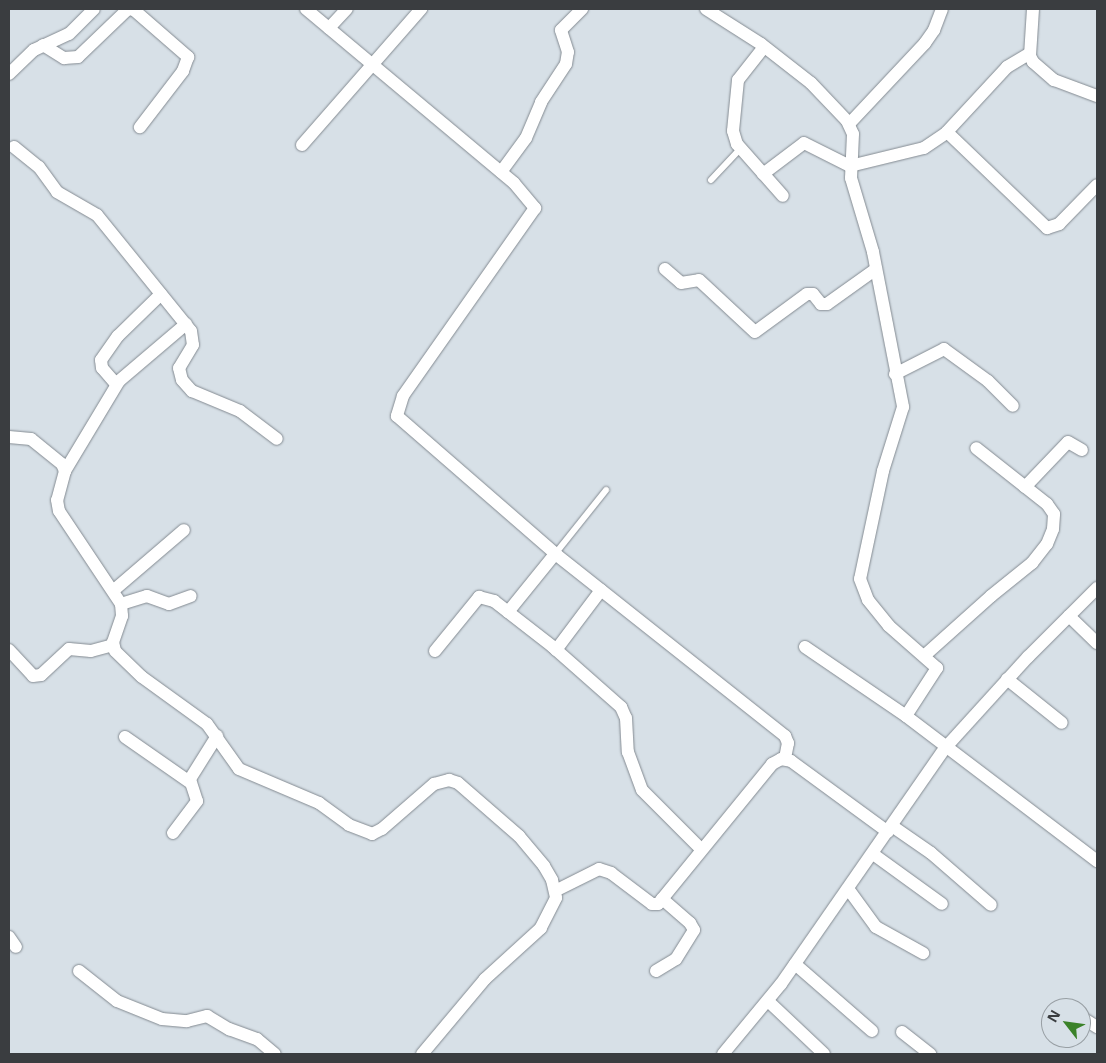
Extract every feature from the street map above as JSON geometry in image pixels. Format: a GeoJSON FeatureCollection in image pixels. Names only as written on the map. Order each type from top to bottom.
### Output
{"type":"FeatureCollection","features":[{"type":"Feature","properties":{"kind":"street"},"geometry":{"type":"LineString","coordinates":[[9,74],[42,45],[69,34],[94,9]]}},
{"type":"Feature","properties":{"kind":"street"},"geometry":{"type":"LineString","coordinates":[[42,45],[64,58],[78,57],[128,9],[134,10],[188,56],[183,71],[140,127]]}},
{"type":"Feature","properties":{"kind":"street"},"geometry":{"type":"LineString","coordinates":[[306,9],[500,172],[531,200],[535,208],[533,215],[404,396],[397,416],[555,554],[785,736],[788,743],[785,758]]}},
{"type":"Feature","properties":{"kind":"street"},"geometry":{"type":"LineString","coordinates":[[329,28],[347,9]]}},
{"type":"Feature","properties":{"kind":"street"},"geometry":{"type":"LineString","coordinates":[[302,145],[421,9]]}},
{"type":"Feature","properties":{"kind":"street"},"geometry":{"type":"LineString","coordinates":[[500,172],[526,138],[540,102],[566,64],[568,52],[561,30],[582,9]]}},
{"type":"Feature","properties":{"kind":"street"},"geometry":{"type":"LineString","coordinates":[[706,9],[723,13],[811,83],[848,124],[853,134],[850,166],[876,269],[895,374],[903,407],[883,471],[860,579],[868,600],[884,620],[924,656],[935,663],[937,671],[906,716]]}},
{"type":"Feature","properties":{"kind":"street"},"geometry":{"type":"LineString","coordinates":[[848,124],[925,43],[934,30],[942,9]]}},
{"type":"Feature","properties":{"kind":"street"},"geometry":{"type":"LineString","coordinates":[[1033,9],[1030,53],[1033,62],[1046,74],[1097,96]]}},
{"type":"Feature","properties":{"kind":"street"},"geometry":{"type":"LineString","coordinates":[[764,47],[745,69],[736,88],[733,131],[741,148],[783,196]]}},
{"type":"Feature","properties":{"kind":"street"},"geometry":{"type":"LineString","coordinates":[[763,174],[806,143],[850,166],[906,155],[933,143],[947,132],[1007,67],[1030,53]]}},
{"type":"Feature","properties":{"kind":"street"},"geometry":{"type":"LineString","coordinates":[[947,132],[1047,228],[1059,224],[1097,185]]}},
{"type":"Feature","properties":{"kind":"street"},"geometry":{"type":"LineString","coordinates":[[14,146],[39,166],[57,192],[97,215],[186,324],[191,331],[193,345],[179,368],[182,380],[192,391],[240,411],[277,440]]}},
{"type":"Feature","properties":{"kind":"street"},"geometry":{"type":"LineString","coordinates":[[665,269],[681,284],[699,280],[755,332],[807,294],[813,294],[825,305],[876,269]]}},
{"type":"Feature","properties":{"kind":"street"},"geometry":{"type":"LineString","coordinates":[[116,384],[102,368],[101,360],[118,336],[161,294]]}},
{"type":"Feature","properties":{"kind":"street"},"geometry":{"type":"LineString","coordinates":[[113,645],[122,616],[121,604],[114,590],[59,511],[57,500],[65,471],[116,384],[186,324]]}},
{"type":"Feature","properties":{"kind":"street"},"geometry":{"type":"LineString","coordinates":[[895,374],[944,349],[988,381],[1013,406]]}},
{"type":"Feature","properties":{"kind":"street"},"geometry":{"type":"LineString","coordinates":[[9,437],[19,436],[37,442],[55,458],[65,471]]}},
{"type":"Feature","properties":{"kind":"street"},"geometry":{"type":"LineString","coordinates":[[1025,487],[1068,442],[1082,450]]}},
{"type":"Feature","properties":{"kind":"street"},"geometry":{"type":"LineString","coordinates":[[924,656],[990,596],[1032,564],[1047,544],[1053,529],[1054,514],[1025,487],[976,448]]}},
{"type":"Feature","properties":{"kind":"street"},"geometry":{"type":"LineString","coordinates":[[114,590],[184,530]]}},
{"type":"Feature","properties":{"kind":"street"},"geometry":{"type":"LineString","coordinates":[[508,612],[555,554]]}},
{"type":"Feature","properties":{"kind":"street"},"geometry":{"type":"LineString","coordinates":[[723,1054],[768,1001],[849,890],[946,747],[1007,679],[1097,588]]}},
{"type":"Feature","properties":{"kind":"street"},"geometry":{"type":"LineString","coordinates":[[556,650],[601,590]]}},
{"type":"Feature","properties":{"kind":"street"},"geometry":{"type":"LineString","coordinates":[[121,604],[146,596],[169,604],[190,596]]}},
{"type":"Feature","properties":{"kind":"street"},"geometry":{"type":"LineString","coordinates":[[435,651],[479,597],[488,597],[556,650],[621,707],[626,718],[628,752],[642,790],[702,849]]}},
{"type":"Feature","properties":{"kind":"street"},"geometry":{"type":"LineString","coordinates":[[1069,616],[1097,643]]}},
{"type":"Feature","properties":{"kind":"street"},"geometry":{"type":"LineString","coordinates":[[9,650],[33,676],[41,675],[69,650],[91,652],[113,645]]}},
{"type":"Feature","properties":{"kind":"street"},"geometry":{"type":"LineString","coordinates":[[113,645],[142,677],[202,720],[217,736],[242,771],[319,804],[365,833],[372,834],[382,829],[441,780],[458,783],[524,842],[544,866],[555,891],[552,911],[540,928],[485,979],[422,1054]]}},
{"type":"Feature","properties":{"kind":"street"},"geometry":{"type":"LineString","coordinates":[[805,647],[906,716],[1097,861]]}},
{"type":"Feature","properties":{"kind":"street"},"geometry":{"type":"LineString","coordinates":[[1007,679],[1062,723]]}},
{"type":"Feature","properties":{"kind":"street"},"geometry":{"type":"LineString","coordinates":[[191,783],[198,762],[217,736]]}},
{"type":"Feature","properties":{"kind":"street"},"geometry":{"type":"LineString","coordinates":[[125,737],[191,783],[197,801],[173,833]]}},
{"type":"Feature","properties":{"kind":"street"},"geometry":{"type":"LineString","coordinates":[[785,758],[890,829],[991,905]]}},
{"type":"Feature","properties":{"kind":"street"},"geometry":{"type":"LineString","coordinates":[[555,891],[599,869],[611,873],[652,904],[662,899],[772,764],[785,758]]}},
{"type":"Feature","properties":{"kind":"street"},"geometry":{"type":"LineString","coordinates":[[873,854],[942,904]]}},
{"type":"Feature","properties":{"kind":"street"},"geometry":{"type":"LineString","coordinates":[[849,890],[876,927],[923,953]]}},
{"type":"Feature","properties":{"kind":"street"},"geometry":{"type":"LineString","coordinates":[[656,970],[676,959],[694,930],[690,922],[662,899]]}},
{"type":"Feature","properties":{"kind":"street"},"geometry":{"type":"LineString","coordinates":[[795,964],[872,1031]]}},
{"type":"Feature","properties":{"kind":"street"},"geometry":{"type":"LineString","coordinates":[[79,971],[118,1001],[162,1019],[187,1021],[207,1016],[229,1029],[257,1040],[275,1054]]}},
{"type":"Feature","properties":{"kind":"street"},"geometry":{"type":"LineString","coordinates":[[768,1001],[824,1054]]}},
{"type":"Feature","properties":{"kind":"street"},"geometry":{"type":"LineString","coordinates":[[902,1032],[930,1054]]}},
{"type":"Feature","properties":{"kind":"lane"},"geometry":{"type":"LineString","coordinates":[[711,180],[741,148]]}},
{"type":"Feature","properties":{"kind":"lane"},"geometry":{"type":"LineString","coordinates":[[555,554],[606,490]]}}]}
